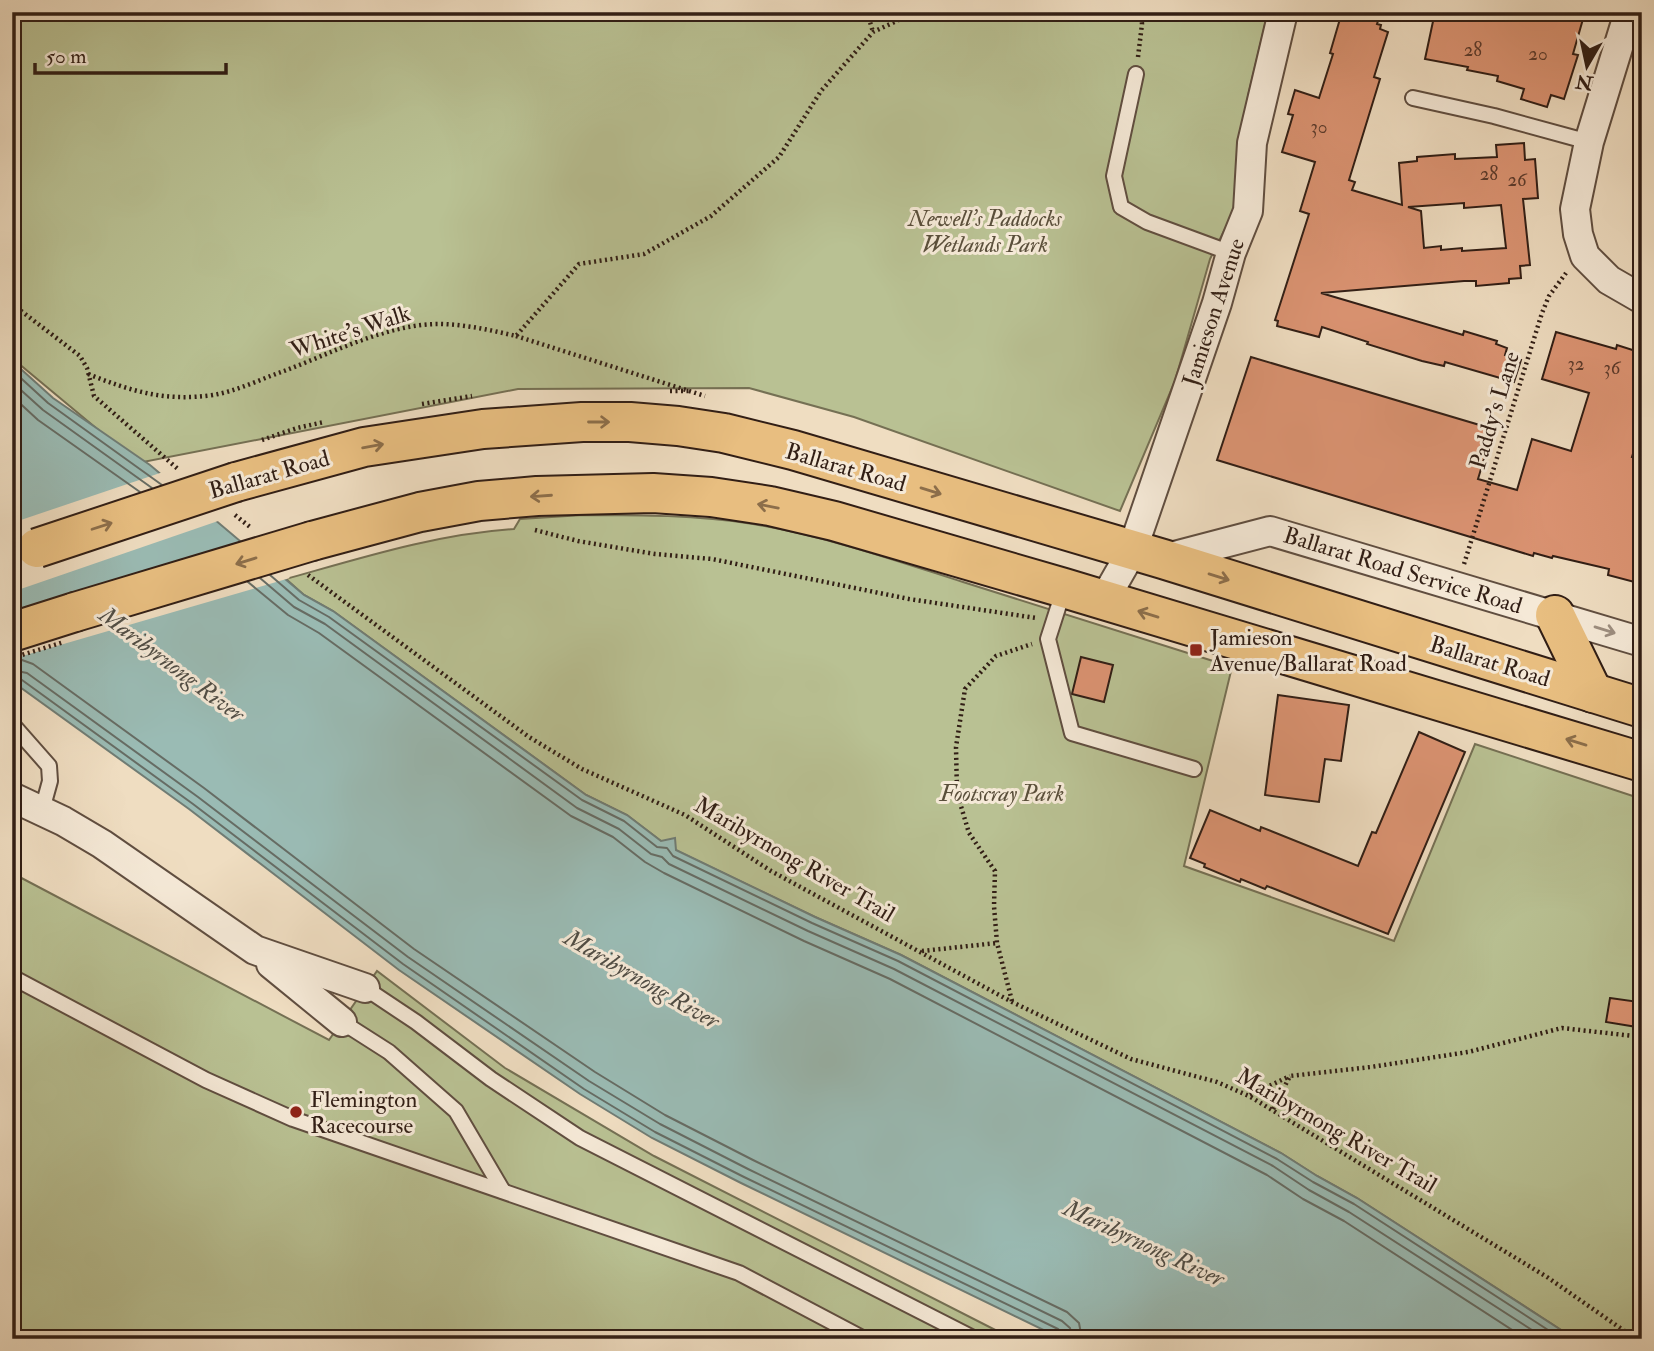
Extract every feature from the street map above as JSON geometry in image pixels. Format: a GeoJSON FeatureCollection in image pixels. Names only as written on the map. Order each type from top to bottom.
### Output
{"type":"FeatureCollection","features":[{"type":"Feature","properties":{"kind":"highway","name":"Ballarat Road"},"geometry":{"type":"LineString","coordinates":[[25,552],[234,497],[364,447],[483,429],[582,422],[678,426],[724,433],[793,450],[1147,555],[1642,708]]}},
{"type":"Feature","properties":{"kind":"highway"},"geometry":{"type":"LineString","coordinates":[[12,632],[75,612],[308,557],[407,514],[479,501],[594,493],[664,493],[769,506],[834,521],[1059,604],[1104,600],[1642,762]]}},
{"type":"Feature","properties":{"kind":"highway"},"geometry":{"type":"LineString","coordinates":[[1555,615],[1593,693]]}},
{"type":"Feature","properties":{"kind":"street","name":"Jamieson Avenue"},"geometry":{"type":"LineString","coordinates":[[1104,600],[1147,555],[1231,253],[1248,211],[1252,144],[1283,12]]}},
{"type":"Feature","properties":{"kind":"street"},"geometry":{"type":"LineString","coordinates":[[1629,12],[1589,142],[1575,209],[1578,234],[1585,257],[1609,280],[1642,299]]}},
{"type":"Feature","properties":{"kind":"street","name":"Ballarat Road Service Road"},"geometry":{"type":"LineString","coordinates":[[1147,555],[1270,531],[1642,642]]}},
{"type":"Feature","properties":{"kind":"street"},"geometry":{"type":"LineString","coordinates":[[12,797],[42,810],[102,844],[247,945],[342,1023]]}},
{"type":"Feature","properties":{"kind":"street"},"geometry":{"type":"LineString","coordinates":[[247,945],[266,955],[365,988]]}},
{"type":"Feature","properties":{"kind":"lane"},"geometry":{"type":"LineString","coordinates":[[1136,74],[1114,176],[1121,206],[1147,222],[1231,253]]}},
{"type":"Feature","properties":{"kind":"lane"},"geometry":{"type":"LineString","coordinates":[[1413,99],[1494,116],[1589,142]]}},
{"type":"Feature","properties":{"kind":"lane"},"geometry":{"type":"LineString","coordinates":[[1059,604],[1048,639],[1072,733],[1194,769]]}},
{"type":"Feature","properties":{"kind":"lane"},"geometry":{"type":"LineString","coordinates":[[12,724],[49,766],[50,781],[42,810]]}},
{"type":"Feature","properties":{"kind":"lane"},"geometry":{"type":"LineString","coordinates":[[12,977],[206,1080],[293,1119],[739,1273],[864,1339]]}},
{"type":"Feature","properties":{"kind":"lane"},"geometry":{"type":"LineString","coordinates":[[365,988],[408,1016],[491,1079],[580,1138],[975,1339]]}},
{"type":"Feature","properties":{"kind":"lane"},"geometry":{"type":"LineString","coordinates":[[342,1023],[388,1052],[456,1111],[503,1191]]}},
{"type":"Feature","properties":{"kind":"path"},"geometry":{"type":"LineString","coordinates":[[867,12],[873,32]]}},
{"type":"Feature","properties":{"kind":"path"},"geometry":{"type":"LineString","coordinates":[[516,336],[579,264],[644,254],[711,216],[779,157],[821,91],[873,32],[916,12]]}},
{"type":"Feature","properties":{"kind":"path"},"geometry":{"type":"LineString","coordinates":[[1136,74],[1141,12]]}},
{"type":"Feature","properties":{"kind":"path","name":"Paddy's Lane"},"geometry":{"type":"LineString","coordinates":[[1457,586],[1549,296],[1572,266],[1585,257]]}},
{"type":"Feature","properties":{"kind":"path"},"geometry":{"type":"LineString","coordinates":[[12,304],[80,356],[94,396],[180,470]]}},
{"type":"Feature","properties":{"kind":"path","name":"White's Walk"},"geometry":{"type":"LineString","coordinates":[[88,374],[136,393],[177,398],[215,395],[361,341],[406,328],[436,324],[475,326],[516,336],[711,398]]}},
{"type":"Feature","properties":{"kind":"path"},"geometry":{"type":"LineString","coordinates":[[234,497],[253,530]]}},
{"type":"Feature","properties":{"kind":"path"},"geometry":{"type":"LineString","coordinates":[[533,529],[578,541],[655,554],[712,559],[909,599],[1059,604]]}},
{"type":"Feature","properties":{"kind":"path","name":"Maribyrnong River Trail"},"geometry":{"type":"LineString","coordinates":[[308,557],[548,749],[582,769],[685,815],[771,871],[1012,1002],[1131,1059],[1217,1082],[1273,1109],[1537,1270],[1636,1339]]}},
{"type":"Feature","properties":{"kind":"path"},"geometry":{"type":"LineString","coordinates":[[1012,1002],[997,943],[995,871],[969,833],[957,793],[956,747],[965,689],[996,656],[1048,639]]}},
{"type":"Feature","properties":{"kind":"path"},"geometry":{"type":"LineString","coordinates":[[920,951],[997,943]]}},
{"type":"Feature","properties":{"kind":"path"},"geometry":{"type":"LineString","coordinates":[[1249,1096],[1290,1076],[1371,1068],[1468,1052],[1562,1028],[1642,1037]]}},
{"type":"Feature","properties":{"kind":"path"},"geometry":{"type":"LineString","coordinates":[[1273,1109],[1290,1076]]}},
{"type":"Feature","properties":{"kind":"green space","name":"Newell's Paddocks Wetlands Park"},"geometry":{"type":"Polygon","coordinates":[[[12,12],[1268,12],[1248,96],[1233,213],[1210,259],[1175,381],[1120,511],[854,417],[749,388],[518,389],[138,463],[12,358],[12,12]]]}},
{"type":"Feature","properties":{"kind":"green space","name":"Footscray Park"},"geometry":{"type":"Polygon","coordinates":[[[583,515],[710,519],[753,524],[806,535],[885,557],[1232,667],[1184,866],[1394,941],[1475,744],[1642,799],[1642,1339],[1575,1339],[1357,1198],[1281,1153],[901,955],[675,850],[627,815],[586,795],[333,611],[304,595],[286,579],[427,541],[514,529],[520,519],[583,515]]]}},
{"type":"Feature","properties":{"kind":"green space","name":"Flemington Racecourse"},"geometry":{"type":"Polygon","coordinates":[[[12,873],[329,1040],[377,971],[505,1068],[654,1156],[1013,1339],[12,1339],[12,873]]]}},
{"type":"Feature","properties":{"kind":"water","name":"Maribyrnong River"},"geometry":{"type":"Polygon","coordinates":[[[12,361],[53,398],[150,465],[304,595],[333,611],[586,795],[627,815],[661,841],[675,838],[676,850],[901,955],[1281,1153],[1357,1198],[1575,1339],[1062,1339],[652,1138],[580,1094],[399,970],[189,809],[17,685],[12,688],[12,361]]]}},
{"type":"Feature","properties":{"kind":"pier"},"geometry":{"type":"Polygon","coordinates":[[[163,472],[221,520],[12,592],[12,523],[163,472]]]}},
{"type":"Feature","properties":{"kind":"pier"},"geometry":{"type":"Polygon","coordinates":[[[249,544],[290,578],[12,659],[12,617],[249,544]]]}},
{"type":"Feature","properties":{"kind":"building"},"geometry":{"type":"Polygon","coordinates":[[[1342,12],[1381,12],[1377,24],[1381,25],[1380,29],[1388,32],[1374,77],[1380,79],[1349,180],[1355,182],[1352,190],[1402,205],[1399,163],[1417,161],[1417,157],[1455,154],[1455,159],[1497,157],[1496,145],[1524,143],[1525,160],[1535,159],[1538,198],[1523,199],[1530,265],[1520,266],[1521,278],[1509,279],[1509,283],[1476,286],[1476,281],[1464,281],[1321,293],[1463,335],[1464,331],[1497,341],[1496,344],[1507,348],[1505,355],[1521,360],[1514,382],[1445,362],[1444,366],[1422,361],[1322,327],[1319,337],[1277,326],[1278,321],[1275,320],[1309,214],[1300,211],[1315,162],[1282,152],[1293,115],[1288,114],[1295,90],[1319,98],[1333,54],[1330,53],[1342,12]],[[1464,203],[1408,207],[1421,211],[1424,248],[1441,246],[1441,250],[1462,248],[1462,251],[1506,248],[1501,205],[1464,208],[1464,203]]]}},
{"type":"Feature","properties":{"kind":"building"},"geometry":{"type":"Polygon","coordinates":[[[1435,12],[1585,12],[1573,54],[1578,55],[1564,99],[1551,95],[1547,107],[1521,99],[1524,89],[1497,81],[1498,76],[1425,59],[1435,12]]]}},
{"type":"Feature","properties":{"kind":"building"},"geometry":{"type":"Polygon","coordinates":[[[1556,332],[1616,349],[1617,345],[1642,353],[1642,425],[1632,457],[1642,459],[1642,584],[1608,575],[1609,569],[1553,556],[1552,558],[1534,553],[1533,556],[1217,460],[1251,357],[1493,429],[1478,479],[1517,490],[1532,439],[1571,451],[1589,393],[1542,379],[1556,332]]]}},
{"type":"Feature","properties":{"kind":"building"},"geometry":{"type":"Polygon","coordinates":[[[1081,657],[1113,665],[1104,702],[1072,694],[1081,657]]]}},
{"type":"Feature","properties":{"kind":"building"},"geometry":{"type":"Polygon","coordinates":[[[1278,695],[1349,705],[1341,761],[1325,759],[1319,802],[1265,795],[1278,695]]]}},
{"type":"Feature","properties":{"kind":"building"},"geometry":{"type":"Polygon","coordinates":[[[1419,732],[1465,752],[1388,934],[1267,886],[1265,889],[1241,879],[1240,882],[1190,858],[1210,810],[1260,831],[1261,827],[1358,866],[1372,832],[1376,833],[1419,732]]]}},
{"type":"Feature","properties":{"kind":"building"},"geometry":{"type":"Polygon","coordinates":[[[1610,998],[1639,1002],[1637,1027],[1606,1022],[1610,998]]]}},
{"type":"Feature","properties":{"kind":"place","name":"Jamieson Avenue/Ballarat Road"},"geometry":{"type":"Point","coordinates":[1196,650]}},
{"type":"Feature","properties":{"kind":"place","name":"Flemington Racecourse"},"geometry":{"type":"Point","coordinates":[296,1112]}}]}
